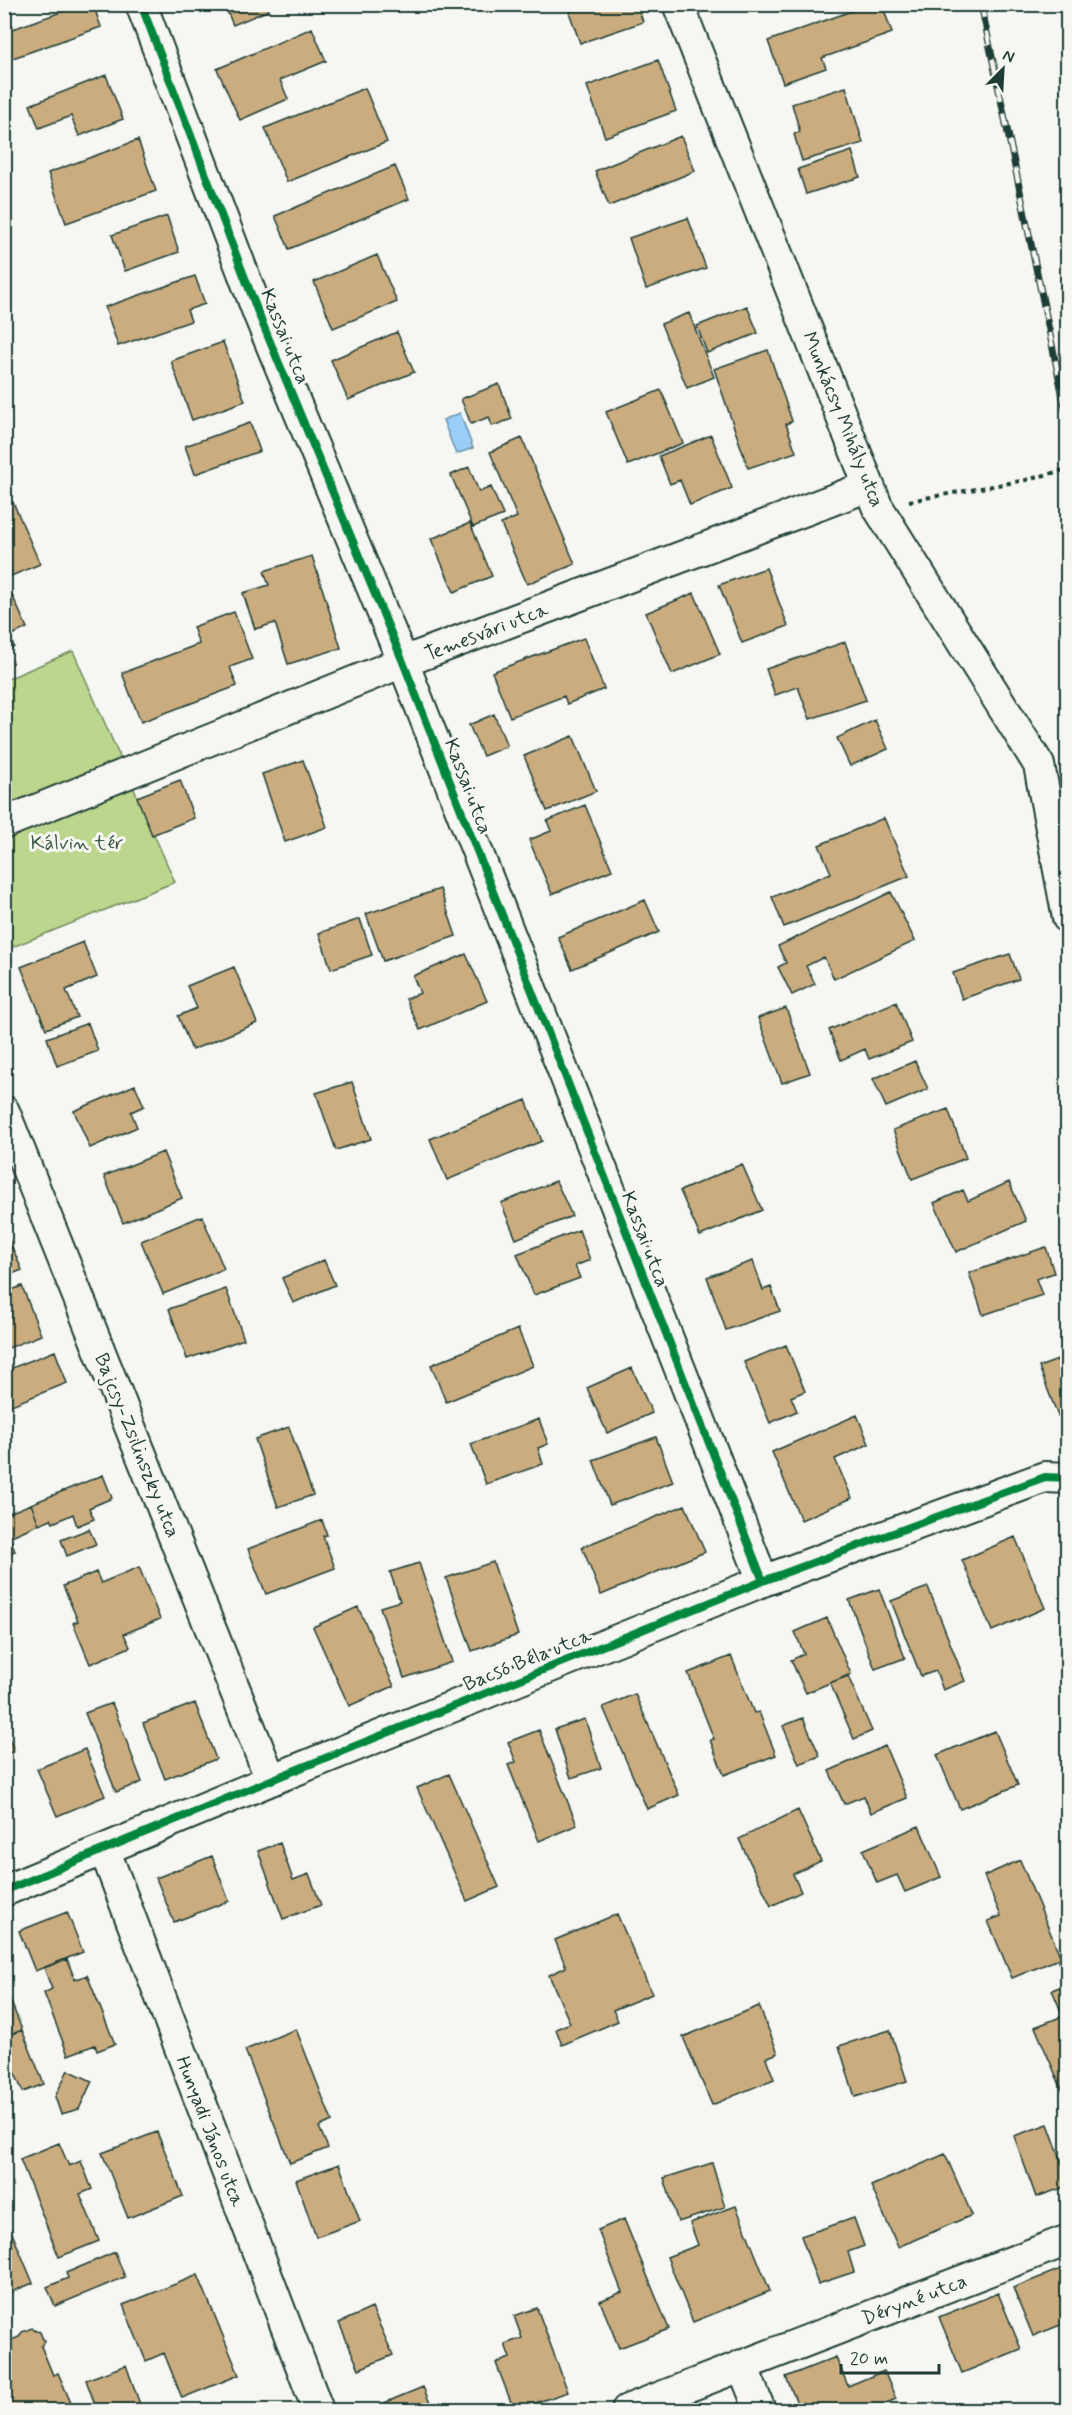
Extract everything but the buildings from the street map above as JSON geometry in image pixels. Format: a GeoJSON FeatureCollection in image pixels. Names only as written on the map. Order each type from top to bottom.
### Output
{"type":"FeatureCollection","features":[{"type":"Feature","properties":{"kind":"street","name":"Kassai utca"},"geometry":{"type":"LineString","coordinates":[[141,4],[259,315],[403,662],[763,1581]]}},
{"type":"Feature","properties":{"kind":"street","name":"Munkácsy Mihály utca"},"geometry":{"type":"LineString","coordinates":[[678,4],[873,496],[1039,765],[1068,918]]}},
{"type":"Feature","properties":{"kind":"street","name":"Temesvári utca"},"geometry":{"type":"LineString","coordinates":[[4,823],[403,662],[873,496]]}},
{"type":"Feature","properties":{"kind":"street","name":"Bajcsy-Zsilinszky utca"},"geometry":{"type":"LineString","coordinates":[[4,1110],[271,1780]]}},
{"type":"Feature","properties":{"kind":"street","name":"Bacsó Béla utca"},"geometry":{"type":"LineString","coordinates":[[4,1891],[105,1851],[271,1780],[763,1581],[1045,1477],[1068,1478]]}},
{"type":"Feature","properties":{"kind":"street","name":"Hunyadi János utca"},"geometry":{"type":"LineString","coordinates":[[105,1851],[318,2410]]}},
{"type":"Feature","properties":{"kind":"street","name":"Déryné utca"},"geometry":{"type":"LineString","coordinates":[[627,2410],[1068,2240]]}},
{"type":"Feature","properties":{"kind":"street"},"geometry":{"type":"LineString","coordinates":[[742,2365],[760,2410]]}},
{"type":"Feature","properties":{"kind":"path"},"geometry":{"type":"LineString","coordinates":[[873,496],[1026,480],[1068,469]]}},
{"type":"Feature","properties":{"kind":"green space","name":"Kálvin tér"},"geometry":{"type":"Polygon","coordinates":[[[73,651],[175,882],[5,950],[5,680],[73,651]]]}},
{"type":"Feature","properties":{"kind":"water"},"geometry":{"type":"Polygon","coordinates":[[[460,413],[473,448],[456,454],[443,420],[460,413]]]}},
{"type":"Feature","properties":{"kind":"railway"},"geometry":{"type":"LineString","coordinates":[[981,4],[1068,421]]}},
{"type":"Feature","properties":{"kind":"cycle path"},"geometry":{"type":"LineString","coordinates":[[141,4],[259,315],[403,662],[763,1581]]}},
{"type":"Feature","properties":{"kind":"cycle path"},"geometry":{"type":"LineString","coordinates":[[4,1891],[271,1780],[763,1581],[1045,1477],[1068,1478]]}}]}
